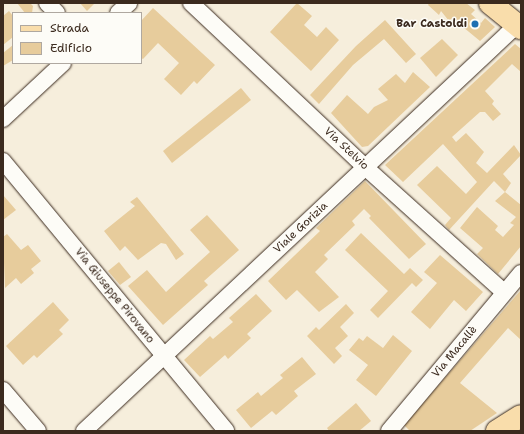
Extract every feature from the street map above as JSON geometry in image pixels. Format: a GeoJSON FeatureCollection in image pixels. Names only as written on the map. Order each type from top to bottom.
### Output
{"type":"FeatureCollection","features":[{"type":"Feature","properties":{"kind":"main road"},"geometry":{"type":"LineString","coordinates":[[490,3],[519,27]]}},
{"type":"Feature","properties":{"kind":"main road"},"geometry":{"type":"LineString","coordinates":[[497,431],[521,416]]}},
{"type":"Feature","properties":{"kind":"street"},"geometry":{"type":"LineString","coordinates":[[47,3],[56,12]]}},
{"type":"Feature","properties":{"kind":"street"},"geometry":{"type":"LineString","coordinates":[[119,12],[129,3]]}},
{"type":"Feature","properties":{"kind":"street","name":"Via Stelvio"},"geometry":{"type":"LineString","coordinates":[[191,3],[366,167],[504,292]]}},
{"type":"Feature","properties":{"kind":"street","name":"Viale Gorizia"},"geometry":{"type":"LineString","coordinates":[[84,431],[366,167],[519,27]]}},
{"type":"Feature","properties":{"kind":"street"},"geometry":{"type":"LineString","coordinates":[[3,119],[62,64]]}},
{"type":"Feature","properties":{"kind":"street","name":"Via Giuseppe Pirovano"},"geometry":{"type":"LineString","coordinates":[[3,161],[226,431]]}},
{"type":"Feature","properties":{"kind":"street","name":"Via Macallè"},"geometry":{"type":"LineString","coordinates":[[390,431],[521,273]]}},
{"type":"Feature","properties":{"kind":"street"},"geometry":{"type":"LineString","coordinates":[[3,390],[38,431]]}},
{"type":"Feature","properties":{"kind":"building"},"geometry":{"type":"Polygon","coordinates":[[[17,3],[30,3],[33,6],[32,12],[24,12],[17,3]]]}},
{"type":"Feature","properties":{"kind":"building"},"geometry":{"type":"Polygon","coordinates":[[[80,3],[95,3],[87,11],[80,3]]]}},
{"type":"Feature","properties":{"kind":"building"},"geometry":{"type":"Polygon","coordinates":[[[297,3],[312,16],[304,25],[317,37],[326,27],[339,40],[311,71],[270,32],[297,3]]]}},
{"type":"Feature","properties":{"kind":"building"},"geometry":{"type":"Polygon","coordinates":[[[429,3],[466,3],[475,10],[471,14],[481,23],[485,18],[495,27],[480,41],[452,18],[449,21],[441,11],[439,15],[428,5],[429,3]]]}},
{"type":"Feature","properties":{"kind":"building"},"geometry":{"type":"Polygon","coordinates":[[[153,8],[215,65],[197,84],[194,81],[181,95],[164,79],[179,63],[158,43],[142,58],[142,20],[153,8]]]}},
{"type":"Feature","properties":{"kind":"building"},"geometry":{"type":"Polygon","coordinates":[[[9,11],[12,15],[12,38],[3,45],[3,16],[9,11]]]}},
{"type":"Feature","properties":{"kind":"building"},"geometry":{"type":"Polygon","coordinates":[[[385,20],[416,54],[406,63],[384,39],[353,65],[319,104],[310,95],[356,46],[385,20]]]}},
{"type":"Feature","properties":{"kind":"building"},"geometry":{"type":"Polygon","coordinates":[[[442,39],[458,55],[436,77],[420,58],[442,39]]]}},
{"type":"Feature","properties":{"kind":"building"},"geometry":{"type":"Polygon","coordinates":[[[515,44],[521,49],[521,72],[512,64],[485,91],[494,101],[492,104],[501,114],[493,121],[485,112],[480,112],[452,137],[456,142],[466,133],[484,152],[476,163],[487,173],[514,145],[521,155],[503,174],[511,183],[505,192],[494,181],[449,230],[445,225],[451,218],[417,185],[437,166],[466,194],[477,182],[443,144],[403,182],[385,165],[515,44]]]}},
{"type":"Feature","properties":{"kind":"building"},"geometry":{"type":"Polygon","coordinates":[[[12,46],[12,61],[3,66],[3,53],[12,46]]]}},
{"type":"Feature","properties":{"kind":"building"},"geometry":{"type":"Polygon","coordinates":[[[413,72],[430,87],[368,146],[362,147],[331,113],[347,95],[368,114],[374,107],[388,100],[378,89],[396,74],[405,83],[413,72]]]}},
{"type":"Feature","properties":{"kind":"building"},"geometry":{"type":"Polygon","coordinates":[[[241,88],[251,100],[172,163],[163,151],[241,88]]]}},
{"type":"Feature","properties":{"kind":"building"},"geometry":{"type":"Polygon","coordinates":[[[365,181],[426,244],[409,259],[369,218],[371,216],[364,209],[352,221],[355,225],[324,255],[328,259],[315,272],[339,297],[319,312],[297,290],[286,300],[268,281],[320,231],[316,228],[365,181]]]}},
{"type":"Feature","properties":{"kind":"building"},"geometry":{"type":"Polygon","coordinates":[[[505,192],[521,205],[521,246],[498,274],[477,254],[483,248],[460,228],[477,207],[498,226],[495,230],[503,237],[514,225],[510,223],[516,217],[495,201],[505,192]]]}},
{"type":"Feature","properties":{"kind":"building"},"geometry":{"type":"Polygon","coordinates":[[[3,195],[16,210],[3,220],[3,195]]]}},
{"type":"Feature","properties":{"kind":"building"},"geometry":{"type":"Polygon","coordinates":[[[137,197],[184,254],[176,260],[166,244],[161,243],[138,260],[125,246],[120,251],[104,231],[135,206],[130,202],[137,197]]]}},
{"type":"Feature","properties":{"kind":"building"},"geometry":{"type":"Polygon","coordinates":[[[207,215],[239,250],[204,281],[208,285],[163,325],[128,286],[147,270],[166,292],[210,252],[190,230],[207,215]]]}},
{"type":"Feature","properties":{"kind":"building"},"geometry":{"type":"Polygon","coordinates":[[[361,233],[404,274],[410,268],[423,280],[416,287],[412,283],[378,318],[370,310],[388,291],[345,250],[361,233]]]}},
{"type":"Feature","properties":{"kind":"building"},"geometry":{"type":"Polygon","coordinates":[[[7,234],[21,250],[28,245],[41,261],[31,269],[34,273],[21,284],[16,278],[5,288],[3,237],[7,234]]]}},
{"type":"Feature","properties":{"kind":"building"},"geometry":{"type":"Polygon","coordinates":[[[440,255],[483,292],[466,311],[454,300],[430,329],[411,312],[437,283],[424,272],[440,255]]]}},
{"type":"Feature","properties":{"kind":"building"},"geometry":{"type":"Polygon","coordinates":[[[119,262],[131,277],[120,285],[108,271],[119,262]]]}},
{"type":"Feature","properties":{"kind":"building"},"geometry":{"type":"Polygon","coordinates":[[[521,290],[521,340],[508,328],[460,383],[497,413],[470,431],[410,431],[404,425],[521,290]]]}},
{"type":"Feature","properties":{"kind":"building"},"geometry":{"type":"Polygon","coordinates":[[[256,294],[272,311],[247,334],[251,338],[228,359],[225,355],[200,377],[184,360],[210,336],[213,339],[233,322],[229,318],[256,294]]]}},
{"type":"Feature","properties":{"kind":"building"},"geometry":{"type":"Polygon","coordinates":[[[53,302],[69,320],[59,330],[63,334],[37,358],[34,355],[23,365],[6,346],[53,302]]]}},
{"type":"Feature","properties":{"kind":"building"},"geometry":{"type":"Polygon","coordinates":[[[346,304],[354,313],[340,327],[348,336],[335,348],[342,356],[334,364],[307,336],[316,327],[319,330],[346,304]]]}},
{"type":"Feature","properties":{"kind":"building"},"geometry":{"type":"Polygon","coordinates":[[[393,335],[412,351],[376,396],[356,380],[368,365],[349,350],[359,338],[363,341],[367,336],[383,348],[393,335]]]}},
{"type":"Feature","properties":{"kind":"building"},"geometry":{"type":"Polygon","coordinates":[[[302,357],[316,374],[294,391],[298,396],[276,415],[272,411],[251,428],[236,410],[258,392],[261,396],[283,378],[280,375],[302,357]]]}},
{"type":"Feature","properties":{"kind":"building"},"geometry":{"type":"Polygon","coordinates":[[[356,403],[371,421],[359,431],[329,431],[327,428],[356,403]]]}},
{"type":"Feature","properties":{"kind":"place","name":"Bar Castoldi"},"geometry":{"type":"Point","coordinates":[475,24]}}]}
